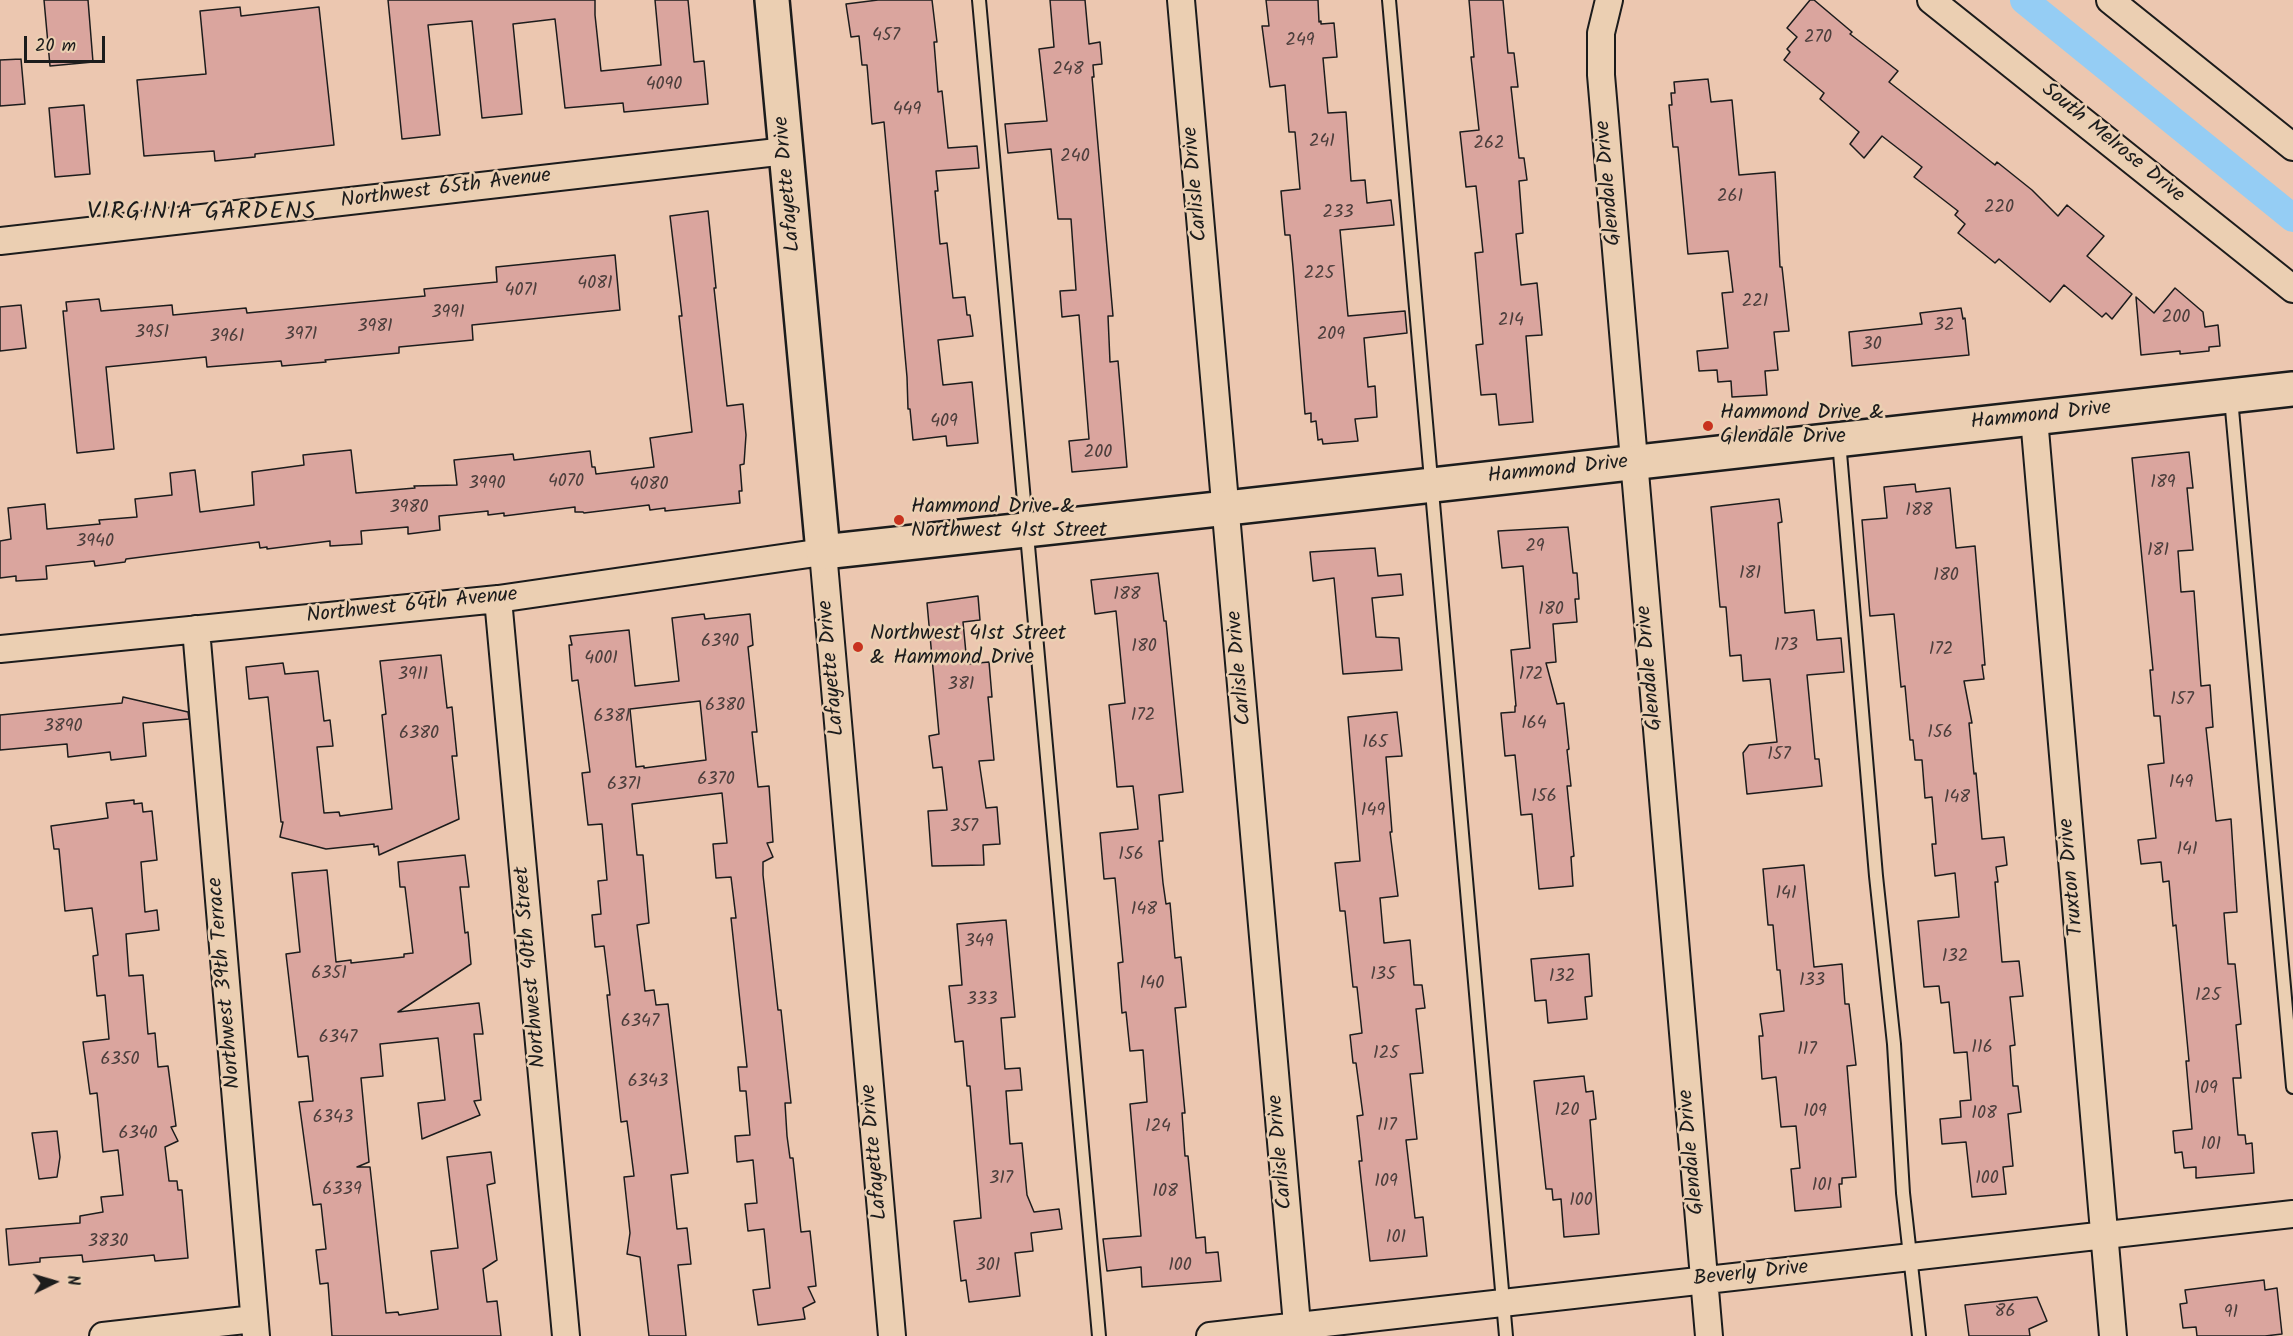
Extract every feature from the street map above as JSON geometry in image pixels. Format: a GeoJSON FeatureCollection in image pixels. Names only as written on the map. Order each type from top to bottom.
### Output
{"type":"FeatureCollection","features":[{"type":"Feature","properties":{"kind":"street","name":"Lafayette Drive"},"geometry":{"type":"LineString","coordinates":[[772,0],[892,1336]]}},
{"type":"Feature","properties":{"kind":"street","name":"Carlisle Drive"},"geometry":{"type":"LineString","coordinates":[[1181,0],[1298,1331]]}},
{"type":"Feature","properties":{"kind":"street","name":"Glendale Drive"},"geometry":{"type":"LineString","coordinates":[[1609,0],[1602,33],[1601,75],[1709,1336]]}},
{"type":"Feature","properties":{"kind":"street","name":"South Melrose Drive"},"geometry":{"type":"LineString","coordinates":[[1931,0],[2293,289]]}},
{"type":"Feature","properties":{"kind":"street"},"geometry":{"type":"LineString","coordinates":[[2110,0],[2293,147]]}},
{"type":"Feature","properties":{"kind":"street","name":"Northwest 65th Avenue"},"geometry":{"type":"LineString","coordinates":[[0,241],[786,151]]}},
{"type":"Feature","properties":{"kind":"street","name":"Hammond Drive"},"geometry":{"type":"LineString","coordinates":[[823,552],[2293,388]]}},
{"type":"Feature","properties":{"kind":"street","name":"Truxton Drive"},"geometry":{"type":"LineString","coordinates":[[2034,418],[2113,1336]]}},
{"type":"Feature","properties":{"kind":"street","name":"Northwest 64th Avenue"},"geometry":{"type":"LineString","coordinates":[[0,649],[498,599],[823,552]]}},
{"type":"Feature","properties":{"kind":"street","name":"Northwest 40th Street"},"geometry":{"type":"LineString","coordinates":[[498,599],[566,1336]]}},
{"type":"Feature","properties":{"kind":"street","name":"Northwest 39th Terrace"},"geometry":{"type":"LineString","coordinates":[[196,629],[255,1328]]}},
{"type":"Feature","properties":{"kind":"street","name":"Beverly Drive"},"geometry":{"type":"LineString","coordinates":[[1210,1336],[1298,1331],[1502,1303],[2293,1214]]}},
{"type":"Feature","properties":{"kind":"street"},"geometry":{"type":"LineString","coordinates":[[104,1336],[255,1328]]}},
{"type":"Feature","properties":{"kind":"lane"},"geometry":{"type":"LineString","coordinates":[[979,0],[1099,1336]]}},
{"type":"Feature","properties":{"kind":"lane"},"geometry":{"type":"LineString","coordinates":[[1389,0],[1506,1336]]}},
{"type":"Feature","properties":{"kind":"lane"},"geometry":{"type":"LineString","coordinates":[[2231,396],[2293,1087]]}},
{"type":"Feature","properties":{"kind":"lane"},"geometry":{"type":"LineString","coordinates":[[1839,440],[1876,876],[1894,1044],[1904,1193],[1919,1336]]}},
{"type":"Feature","properties":{"kind":"building"},"geometry":{"type":"Polygon","coordinates":[[[44,0],[88,0],[93,62],[50,66],[44,0]]]}},
{"type":"Feature","properties":{"kind":"building"},"geometry":{"type":"Polygon","coordinates":[[[388,0],[595,0],[601,71],[661,65],[655,0],[688,0],[694,62],[704,61],[708,104],[624,112],[623,103],[565,108],[555,19],[513,24],[522,114],[482,118],[472,21],[428,25],[440,135],[402,139],[388,0]]]}},
{"type":"Feature","properties":{"kind":"building"},"geometry":{"type":"Polygon","coordinates":[[[878,0],[932,0],[937,42],[934,42],[938,92],[942,91],[948,148],[977,146],[979,168],[936,171],[938,191],[935,191],[940,244],[947,243],[953,298],[965,297],[973,336],[938,340],[943,385],[972,382],[978,443],[947,446],[946,436],[913,440],[910,409],[908,409],[884,122],[872,124],[867,65],[862,65],[859,36],[851,37],[846,4],[878,0]]]}},
{"type":"Feature","properties":{"kind":"building"},"geometry":{"type":"Polygon","coordinates":[[[1050,0],[1085,0],[1089,44],[1100,42],[1102,64],[1093,65],[1094,77],[1092,77],[1113,316],[1108,316],[1110,362],[1118,361],[1127,467],[1072,472],[1069,441],[1089,439],[1079,315],[1062,317],[1060,291],[1076,290],[1071,219],[1058,219],[1051,149],[1008,153],[1005,124],[1047,121],[1039,49],[1054,47],[1050,0]]]}},
{"type":"Feature","properties":{"kind":"building"},"geometry":{"type":"Polygon","coordinates":[[[1266,0],[1318,0],[1319,22],[1321,21],[1321,24],[1334,23],[1337,57],[1323,58],[1328,113],[1346,112],[1351,181],[1365,180],[1367,203],[1391,200],[1394,225],[1340,230],[1348,316],[1405,311],[1407,333],[1364,338],[1368,387],[1375,386],[1377,417],[1355,419],[1358,441],[1323,444],[1322,439],[1318,440],[1316,421],[1311,422],[1311,413],[1305,414],[1290,235],[1285,235],[1281,191],[1300,189],[1295,132],[1289,132],[1285,85],[1270,87],[1262,26],[1269,26],[1266,0]]]}},
{"type":"Feature","properties":{"kind":"building"},"geometry":{"type":"Polygon","coordinates":[[[1469,0],[1503,0],[1508,53],[1514,53],[1518,87],[1511,87],[1519,158],[1524,158],[1527,180],[1519,181],[1523,233],[1516,234],[1521,285],[1537,283],[1542,335],[1526,336],[1533,422],[1499,425],[1496,394],[1481,395],[1476,345],[1483,344],[1475,253],[1483,252],[1476,186],[1466,187],[1460,132],[1479,130],[1471,57],[1474,57],[1469,0]]]}},
{"type":"Feature","properties":{"kind":"building"},"geometry":{"type":"Polygon","coordinates":[[[1810,0],[1814,0],[1852,32],[1850,34],[1898,71],[1889,82],[1995,165],[1997,162],[2032,190],[2058,216],[2067,205],[2104,236],[2087,256],[2132,294],[2112,319],[2106,313],[2102,317],[2064,285],[2050,302],[1999,259],[1995,263],[1958,233],[1965,224],[1955,215],[1958,211],[1914,177],[1922,167],[1882,136],[1864,158],[1850,144],[1859,132],[1820,99],[1824,93],[1784,60],[1790,52],[1787,49],[1797,37],[1787,28],[1810,0]]]}},
{"type":"Feature","properties":{"kind":"building"},"geometry":{"type":"Polygon","coordinates":[[[240,7],[241,16],[319,7],[334,145],[215,161],[214,151],[144,156],[137,80],[206,74],[200,11],[240,7]]]}},
{"type":"Feature","properties":{"kind":"building"},"geometry":{"type":"Polygon","coordinates":[[[21,59],[25,104],[0,106],[0,60],[21,59]]]}},
{"type":"Feature","properties":{"kind":"building"},"geometry":{"type":"Polygon","coordinates":[[[1708,79],[1711,102],[1732,100],[1739,175],[1775,172],[1780,267],[1782,267],[1789,331],[1774,332],[1778,370],[1765,371],[1767,395],[1732,397],[1731,381],[1718,382],[1717,370],[1699,371],[1697,351],[1728,348],[1722,293],[1733,292],[1728,251],[1688,254],[1678,147],[1673,147],[1669,105],[1672,105],[1671,93],[1675,93],[1674,82],[1708,79]]]}},
{"type":"Feature","properties":{"kind":"building"},"geometry":{"type":"Polygon","coordinates":[[[84,105],[90,174],[55,177],[49,108],[84,105]]]}},
{"type":"Feature","properties":{"kind":"building"},"geometry":{"type":"Polygon","coordinates":[[[708,211],[727,406],[743,404],[746,435],[744,464],[740,465],[742,491],[739,491],[740,503],[665,511],[665,508],[650,510],[649,505],[584,513],[575,512],[575,507],[504,516],[504,513],[488,515],[488,511],[439,516],[440,530],[408,534],[408,527],[361,531],[362,544],[330,546],[330,541],[267,549],[267,547],[260,548],[259,542],[126,559],[125,562],[95,566],[94,561],[46,566],[47,579],[16,581],[16,576],[0,578],[0,541],[11,539],[8,508],[45,504],[47,529],[100,524],[99,520],[137,517],[135,499],[172,495],[170,473],[195,470],[200,512],[254,505],[252,472],[304,465],[303,455],[351,450],[356,493],[415,488],[414,486],[457,485],[454,460],[513,454],[514,460],[590,451],[592,467],[595,467],[596,474],[654,467],[650,438],[692,432],[679,316],[682,316],[670,216],[708,211]]]}},
{"type":"Feature","properties":{"kind":"building"},"geometry":{"type":"Polygon","coordinates":[[[615,255],[620,310],[472,325],[473,340],[399,347],[399,353],[325,360],[326,362],[282,366],[281,361],[207,367],[206,357],[106,367],[114,449],[77,453],[63,311],[67,311],[66,302],[99,299],[101,311],[172,305],[173,315],[246,308],[247,313],[425,296],[424,289],[497,282],[496,267],[615,255]]]}},
{"type":"Feature","properties":{"kind":"building"},"geometry":{"type":"Polygon","coordinates":[[[2175,288],[2203,312],[2205,327],[2218,325],[2220,346],[2209,347],[2209,351],[2141,355],[2136,297],[2154,313],[2175,288]]]}},
{"type":"Feature","properties":{"kind":"building"},"geometry":{"type":"Polygon","coordinates":[[[21,305],[26,348],[0,351],[0,307],[21,305]]]}},
{"type":"Feature","properties":{"kind":"building"},"geometry":{"type":"Polygon","coordinates":[[[1961,308],[1963,319],[1965,318],[1969,355],[1852,366],[1849,332],[1922,324],[1920,313],[1961,308]]]}},
{"type":"Feature","properties":{"kind":"building"},"geometry":{"type":"Polygon","coordinates":[[[2189,452],[2193,488],[2187,488],[2193,550],[2178,551],[2181,592],[2194,591],[2201,686],[2210,685],[2213,727],[2206,728],[2216,821],[2231,819],[2237,912],[2224,913],[2228,964],[2235,964],[2241,1024],[2236,1025],[2241,1078],[2233,1078],[2238,1135],[2245,1135],[2246,1144],[2252,1143],[2254,1173],[2196,1178],[2196,1167],[2184,1168],[2182,1152],[2175,1153],[2173,1131],[2192,1129],[2186,1061],[2189,1061],[2176,925],[2173,926],[2169,881],[2163,882],[2161,862],[2141,864],[2138,840],[2156,838],[2148,765],[2164,763],[2160,716],[2154,716],[2150,670],[2153,670],[2132,458],[2189,452]]]}},
{"type":"Feature","properties":{"kind":"building"},"geometry":{"type":"Polygon","coordinates":[[[1915,484],[1916,492],[1950,488],[1956,548],[1975,546],[1985,665],[1982,665],[1984,679],[1964,681],[1972,723],[1969,723],[1982,839],[2004,837],[2007,865],[1996,867],[1998,882],[1995,882],[2002,962],[2019,961],[2023,996],[2010,997],[2015,1045],[2010,1046],[2013,1086],[2018,1086],[2021,1112],[2008,1114],[2013,1166],[2003,1167],[2006,1194],[1972,1197],[1966,1142],[1942,1144],[1940,1119],[1961,1117],[1960,1101],[1971,1100],[1967,1052],[1954,1053],[1949,1002],[1941,1003],[1939,986],[1924,987],[1918,921],[1959,917],[1955,873],[1935,876],[1932,844],[1936,844],[1932,797],[1925,798],[1922,760],[1915,760],[1913,740],[1910,740],[1905,686],[1901,687],[1894,614],[1870,616],[1862,520],[1887,518],[1884,487],[1915,484]]]}},
{"type":"Feature","properties":{"kind":"building"},"geometry":{"type":"Polygon","coordinates":[[[1779,499],[1782,522],[1778,523],[1785,613],[1814,610],[1817,640],[1841,638],[1844,672],[1807,675],[1815,759],[1819,759],[1822,786],[1747,794],[1743,753],[1749,745],[1777,742],[1770,679],[1743,681],[1741,655],[1730,656],[1726,607],[1720,607],[1711,507],[1779,499]]]}},
{"type":"Feature","properties":{"kind":"building"},"geometry":{"type":"Polygon","coordinates":[[[1568,527],[1573,573],[1577,573],[1579,599],[1575,599],[1577,622],[1553,624],[1556,662],[1546,663],[1557,704],[1564,703],[1571,786],[1567,786],[1574,856],[1571,857],[1573,886],[1539,889],[1532,814],[1521,815],[1515,755],[1505,756],[1501,713],[1515,712],[1516,706],[1511,650],[1530,648],[1523,566],[1502,568],[1498,531],[1568,527]]]}},
{"type":"Feature","properties":{"kind":"building"},"geometry":{"type":"Polygon","coordinates":[[[1375,548],[1378,576],[1401,574],[1403,595],[1372,598],[1376,637],[1399,638],[1402,670],[1343,674],[1334,578],[1313,581],[1310,552],[1375,548]]]}},
{"type":"Feature","properties":{"kind":"building"},"geometry":{"type":"Polygon","coordinates":[[[1158,573],[1164,621],[1166,621],[1183,792],[1159,795],[1163,841],[1159,841],[1166,904],[1170,903],[1175,958],[1181,957],[1186,1007],[1175,1008],[1185,1113],[1182,1113],[1185,1156],[1188,1156],[1196,1238],[1205,1237],[1206,1253],[1218,1252],[1221,1281],[1142,1287],[1141,1267],[1107,1271],[1103,1239],[1141,1236],[1130,1104],[1147,1102],[1143,1050],[1130,1051],[1126,1012],[1122,1013],[1118,963],[1123,962],[1115,878],[1104,879],[1100,833],[1138,829],[1133,786],[1117,787],[1109,705],[1125,703],[1116,611],[1095,614],[1091,580],[1158,573]]]}},
{"type":"Feature","properties":{"kind":"building"},"geometry":{"type":"Polygon","coordinates":[[[978,596],[980,620],[963,622],[967,664],[989,662],[992,697],[988,697],[994,760],[979,761],[986,808],[997,807],[1000,844],[983,845],[984,865],[932,866],[928,811],[947,810],[942,767],[933,768],[929,736],[939,734],[927,603],[978,596]]]}},
{"type":"Feature","properties":{"kind":"building"},"geometry":{"type":"Polygon","coordinates":[[[704,614],[705,619],[750,614],[753,645],[748,647],[757,732],[752,732],[758,787],[769,786],[773,842],[767,843],[773,857],[763,862],[763,875],[791,1103],[785,1103],[787,1136],[790,1158],[793,1158],[801,1232],[810,1231],[816,1286],[808,1287],[815,1302],[803,1308],[805,1319],[758,1325],[753,1290],[770,1288],[764,1229],[748,1231],[745,1204],[757,1203],[753,1160],[737,1162],[735,1136],[750,1135],[746,1091],[740,1091],[738,1067],[747,1067],[731,918],[736,918],[731,877],[716,878],[713,844],[727,843],[722,793],[632,804],[637,855],[643,855],[649,923],[637,925],[645,991],[654,990],[656,1005],[668,1004],[688,1173],[671,1175],[677,1229],[687,1228],[691,1264],[678,1265],[686,1336],[649,1336],[640,1257],[627,1254],[630,1233],[624,1177],[634,1176],[627,1121],[621,1122],[604,946],[595,947],[592,915],[601,914],[598,881],[607,880],[602,824],[588,825],[582,773],[590,772],[578,680],[572,681],[569,645],[572,645],[570,636],[629,630],[635,686],[679,681],[672,618],[704,614]],[[700,701],[630,709],[636,767],[706,760],[700,701]]]}},
{"type":"Feature","properties":{"kind":"building"},"geometry":{"type":"Polygon","coordinates":[[[441,655],[447,708],[452,707],[457,756],[452,756],[459,819],[379,855],[378,846],[374,847],[374,844],[326,849],[280,837],[283,822],[281,822],[268,697],[249,699],[246,667],[283,663],[285,674],[318,671],[324,721],[330,720],[333,746],[317,747],[324,813],[339,812],[340,816],[392,809],[382,715],[386,714],[380,661],[441,655]]]}},
{"type":"Feature","properties":{"kind":"building"},"geometry":{"type":"Polygon","coordinates":[[[123,697],[188,712],[189,719],[143,723],[146,756],[111,760],[110,752],[68,757],[67,744],[0,750],[0,715],[122,703],[123,697]]]}},
{"type":"Feature","properties":{"kind":"building"},"geometry":{"type":"Polygon","coordinates":[[[1397,712],[1402,756],[1386,757],[1392,832],[1390,832],[1398,896],[1380,898],[1384,943],[1410,940],[1414,985],[1422,985],[1425,1008],[1416,1009],[1423,1073],[1410,1074],[1417,1139],[1406,1140],[1415,1218],[1423,1217],[1427,1256],[1370,1261],[1359,1161],[1362,1161],[1357,1116],[1363,1115],[1350,1035],[1362,1033],[1357,987],[1353,987],[1345,911],[1340,911],[1335,863],[1360,861],[1348,717],[1397,712]]]}},
{"type":"Feature","properties":{"kind":"building"},"geometry":{"type":"Polygon","coordinates":[[[134,800],[134,804],[142,803],[143,812],[152,811],[157,860],[141,862],[145,912],[157,910],[159,930],[126,934],[129,976],[143,975],[148,1034],[155,1033],[158,1067],[168,1066],[176,1126],[171,1127],[178,1141],[165,1147],[169,1181],[177,1181],[178,1190],[182,1190],[188,1258],[155,1261],[154,1255],[83,1262],[82,1255],[40,1258],[40,1262],[9,1265],[6,1229],[80,1223],[80,1216],[103,1212],[101,1197],[123,1195],[118,1150],[103,1152],[97,1093],[90,1094],[83,1042],[109,1039],[105,995],[97,996],[93,956],[98,955],[92,908],[65,911],[59,849],[54,849],[51,826],[108,818],[106,803],[134,800]]]}},
{"type":"Feature","properties":{"kind":"building"},"geometry":{"type":"Polygon","coordinates":[[[465,855],[469,887],[460,887],[471,964],[398,1012],[479,1003],[483,1034],[474,1034],[481,1100],[474,1101],[480,1115],[422,1139],[418,1103],[445,1100],[438,1038],[380,1044],[383,1076],[361,1078],[369,1162],[357,1167],[370,1167],[386,1313],[398,1312],[399,1315],[438,1309],[431,1251],[458,1248],[447,1157],[491,1152],[495,1183],[487,1185],[497,1260],[483,1269],[487,1302],[497,1301],[501,1336],[332,1336],[328,1283],[320,1284],[316,1250],[326,1249],[321,1204],[313,1205],[299,1102],[313,1101],[308,1056],[298,1057],[286,954],[300,952],[292,873],[327,870],[336,962],[351,960],[351,963],[404,957],[404,954],[413,953],[405,887],[400,887],[398,862],[465,855]]]}},
{"type":"Feature","properties":{"kind":"building"},"geometry":{"type":"Polygon","coordinates":[[[1804,865],[1814,967],[1842,964],[1845,1004],[1849,1004],[1856,1065],[1847,1066],[1856,1177],[1842,1178],[1842,1184],[1839,1184],[1841,1207],[1795,1211],[1791,1169],[1800,1168],[1796,1126],[1781,1127],[1776,1077],[1762,1079],[1759,1036],[1763,1036],[1760,1014],[1784,1011],[1773,925],[1768,925],[1763,869],[1804,865]]]}},
{"type":"Feature","properties":{"kind":"building"},"geometry":{"type":"Polygon","coordinates":[[[1006,920],[1015,1017],[1001,1018],[1005,1069],[1020,1068],[1022,1090],[1006,1091],[1010,1144],[1022,1143],[1027,1195],[1034,1212],[1059,1209],[1062,1229],[1031,1233],[1033,1251],[1015,1253],[1020,1296],[969,1302],[966,1280],[961,1281],[954,1221],[981,1218],[970,1086],[967,1086],[963,1041],[955,1042],[949,986],[962,985],[957,924],[1006,920]]]}},
{"type":"Feature","properties":{"kind":"building"},"geometry":{"type":"Polygon","coordinates":[[[1589,954],[1592,996],[1585,997],[1587,1019],[1548,1023],[1546,1000],[1535,1001],[1531,959],[1589,954]]]}},
{"type":"Feature","properties":{"kind":"building"},"geometry":{"type":"Polygon","coordinates":[[[1584,1076],[1586,1092],[1593,1091],[1596,1119],[1590,1120],[1599,1234],[1564,1237],[1561,1199],[1553,1200],[1552,1189],[1546,1189],[1534,1081],[1584,1076]]]}},
{"type":"Feature","properties":{"kind":"building"},"geometry":{"type":"Polygon","coordinates":[[[57,1131],[60,1157],[57,1177],[39,1179],[32,1133],[57,1131]]]}},
{"type":"Feature","properties":{"kind":"building"},"geometry":{"type":"Polygon","coordinates":[[[2264,1280],[2265,1290],[2277,1288],[2282,1334],[2197,1336],[2196,1327],[2183,1328],[2180,1304],[2187,1303],[2185,1290],[2264,1280]]]}},
{"type":"Feature","properties":{"kind":"building"},"geometry":{"type":"Polygon","coordinates":[[[2037,1297],[2047,1321],[2029,1329],[2030,1336],[1969,1336],[1965,1305],[2037,1297]]]}},
{"type":"Feature","properties":{"kind":"waterway"},"geometry":{"type":"LineString","coordinates":[[2024,0],[2293,218]]}},
{"type":"Feature","properties":{"kind":"place","name":"Hammond Drive & Glendale Drive"},"geometry":{"type":"Point","coordinates":[1708,426]}},
{"type":"Feature","properties":{"kind":"place","name":"Hammond Drive & Northwest 41st Street"},"geometry":{"type":"Point","coordinates":[899,520]}},
{"type":"Feature","properties":{"kind":"place","name":"Northwest 41st Street & Hammond Drive"},"geometry":{"type":"Point","coordinates":[858,647]}},
{"type":"Feature","properties":{"kind":"district","name":"VIRGINIA GARDENS"},"geometry":{"type":"Point","coordinates":[202,214]}}]}
